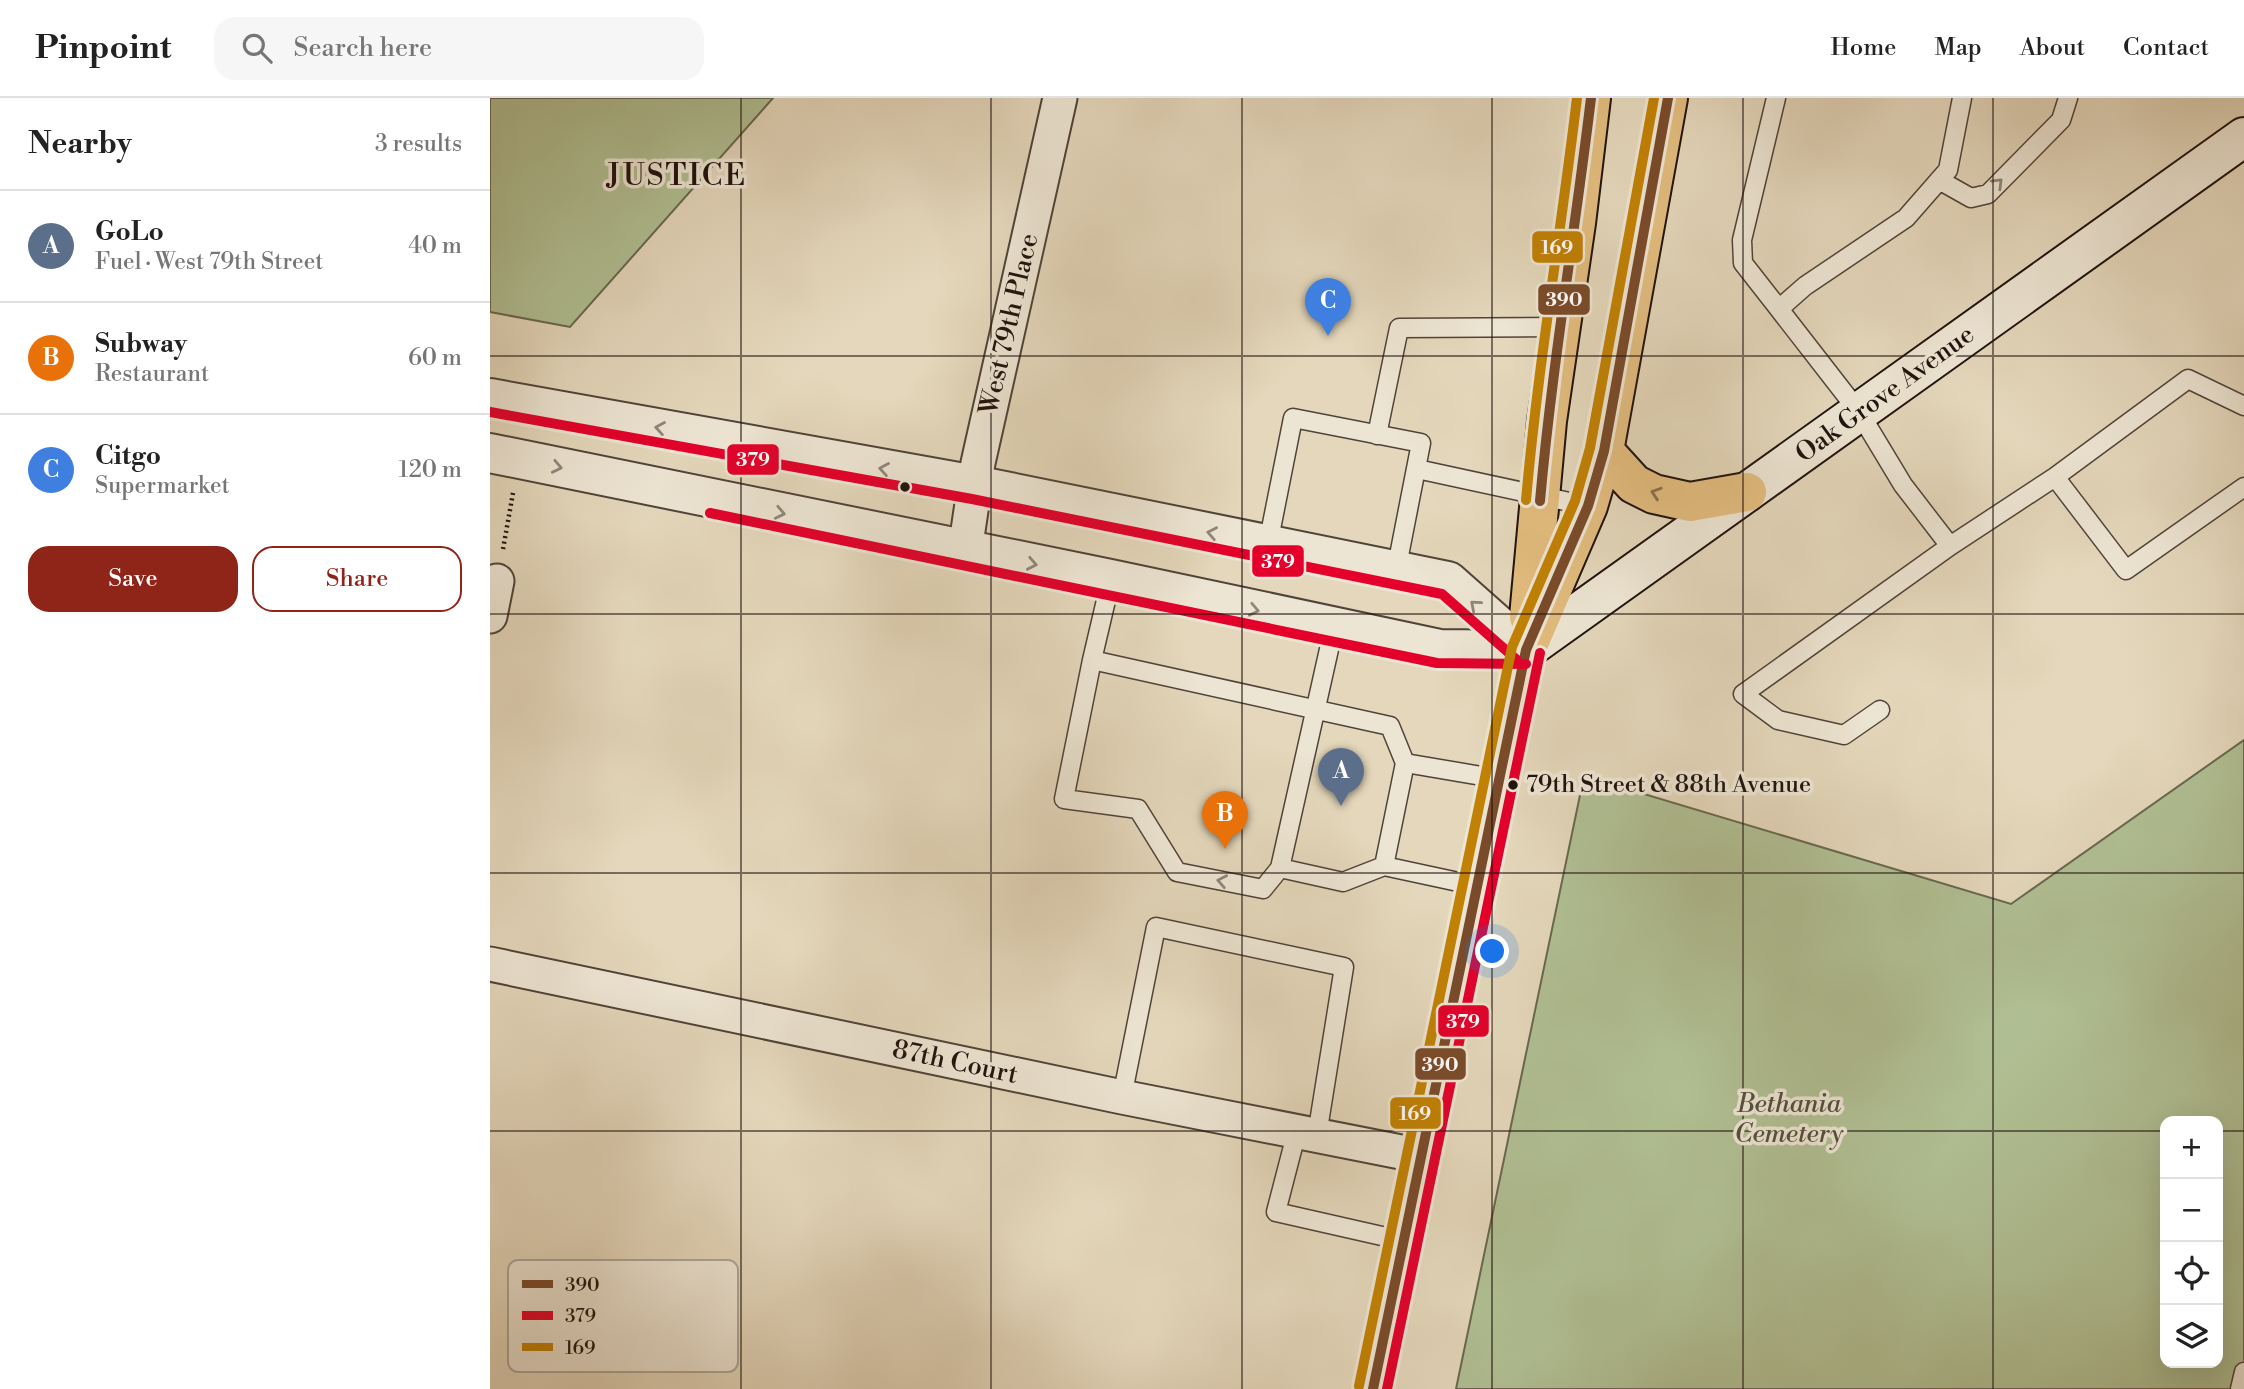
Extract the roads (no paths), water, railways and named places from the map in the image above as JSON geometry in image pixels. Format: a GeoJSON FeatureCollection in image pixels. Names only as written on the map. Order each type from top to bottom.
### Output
{"type":"FeatureCollection","features":[{"type":"Feature","properties":{"kind":"main road"},"geometry":{"type":"LineString","coordinates":[[1526,650],[1547,421],[1591,98]]}},
{"type":"Feature","properties":{"kind":"main road"},"geometry":{"type":"LineString","coordinates":[[1526,650],[1588,506],[1604,451],[1668,98]]}},
{"type":"Feature","properties":{"kind":"main road"},"geometry":{"type":"LineString","coordinates":[[1604,451],[1634,484],[1654,494],[1690,502],[1747,492]]}},
{"type":"Feature","properties":{"kind":"street","name":"West 79th Place"},"geometry":{"type":"LineString","coordinates":[[965,551],[975,485],[1060,98]]}},
{"type":"Feature","properties":{"kind":"street","name":"Oak Grove Avenue"},"geometry":{"type":"LineString","coordinates":[[1526,650],[2244,137]]}},
{"type":"Feature","properties":{"kind":"street"},"geometry":{"type":"LineString","coordinates":[[490,398],[975,485],[1448,581],[1526,650]]}},
{"type":"Feature","properties":{"kind":"street"},"geometry":{"type":"LineString","coordinates":[[505,456],[1440,649],[1526,650]]}},
{"type":"Feature","properties":{"kind":"street"},"geometry":{"type":"LineString","coordinates":[[490,616],[497,581]]}},
{"type":"Feature","properties":{"kind":"street"},"geometry":{"type":"LineString","coordinates":[[1373,1389],[1526,650]]}},
{"type":"Feature","properties":{"kind":"street","name":"87th Court"},"geometry":{"type":"LineString","coordinates":[[490,964],[1122,1097],[1421,1156]]}},
{"type":"Feature","properties":{"kind":"lane"},"geometry":{"type":"LineString","coordinates":[[1776,98],[1742,240],[1743,263],[1859,412],[1903,485],[1950,547]]}},
{"type":"Feature","properties":{"kind":"lane"},"geometry":{"type":"LineString","coordinates":[[1779,309],[1805,286],[1906,218],[1948,170],[1962,98]]}},
{"type":"Feature","properties":{"kind":"lane"},"geometry":{"type":"LineString","coordinates":[[1939,180],[1971,198],[1987,194],[2061,120],[2068,98]]}},
{"type":"Feature","properties":{"kind":"lane"},"geometry":{"type":"LineString","coordinates":[[1377,435],[1399,328],[1561,327]]}},
{"type":"Feature","properties":{"kind":"lane"},"geometry":{"type":"LineString","coordinates":[[1880,710],[1844,734],[1778,720],[1743,694],[1950,547],[2055,477],[2188,379],[2244,406]]}},
{"type":"Feature","properties":{"kind":"lane"},"geometry":{"type":"LineString","coordinates":[[1268,544],[1293,418],[1422,443],[1396,571]]}},
{"type":"Feature","properties":{"kind":"lane"},"geometry":{"type":"LineString","coordinates":[[1417,469],[1588,506]]}},
{"type":"Feature","properties":{"kind":"lane"},"geometry":{"type":"LineString","coordinates":[[2055,477],[2126,570],[2244,487]]}},
{"type":"Feature","properties":{"kind":"lane"},"geometry":{"type":"LineString","coordinates":[[1111,579],[1064,799],[1138,809],[1177,872],[1263,888],[1280,868],[1334,627]]}},
{"type":"Feature","properties":{"kind":"lane"},"geometry":{"type":"LineString","coordinates":[[1092,660],[1390,726],[1405,763],[1384,866]]}},
{"type":"Feature","properties":{"kind":"lane"},"geometry":{"type":"LineString","coordinates":[[1405,763],[1499,779]]}},
{"type":"Feature","properties":{"kind":"lane"},"geometry":{"type":"LineString","coordinates":[[1280,868],[1343,882],[1384,866],[1477,886]]}},
{"type":"Feature","properties":{"kind":"lane"},"geometry":{"type":"LineString","coordinates":[[1122,1097],[1156,926],[1344,967],[1307,1133],[1276,1212],[1404,1241]]}},
{"type":"Feature","properties":{"kind":"lane"},"geometry":{"type":"LineString","coordinates":[[2240,1389],[2244,1372]]}},
{"type":"Feature","properties":{"kind":"place","name":"Citgo"},"geometry":{"type":"Point","coordinates":[1328,336]}},
{"type":"Feature","properties":{"kind":"place","name":"79th Street & 88th Avenue"},"geometry":{"type":"Point","coordinates":[1513,785]}},
{"type":"Feature","properties":{"kind":"place","name":"GoLo"},"geometry":{"type":"Point","coordinates":[1341,806]}},
{"type":"Feature","properties":{"kind":"place","name":"Subway"},"geometry":{"type":"Point","coordinates":[1225,849]}},
{"type":"Feature","properties":{"kind":"district","name":"JUSTICE"},"geometry":{"type":"Point","coordinates":[677,176]}},
{"type":"Feature","properties":{"kind":"park label","name":"Bethania Cemetery"},"geometry":{"type":"Point","coordinates":[1789,1119]}}]}
